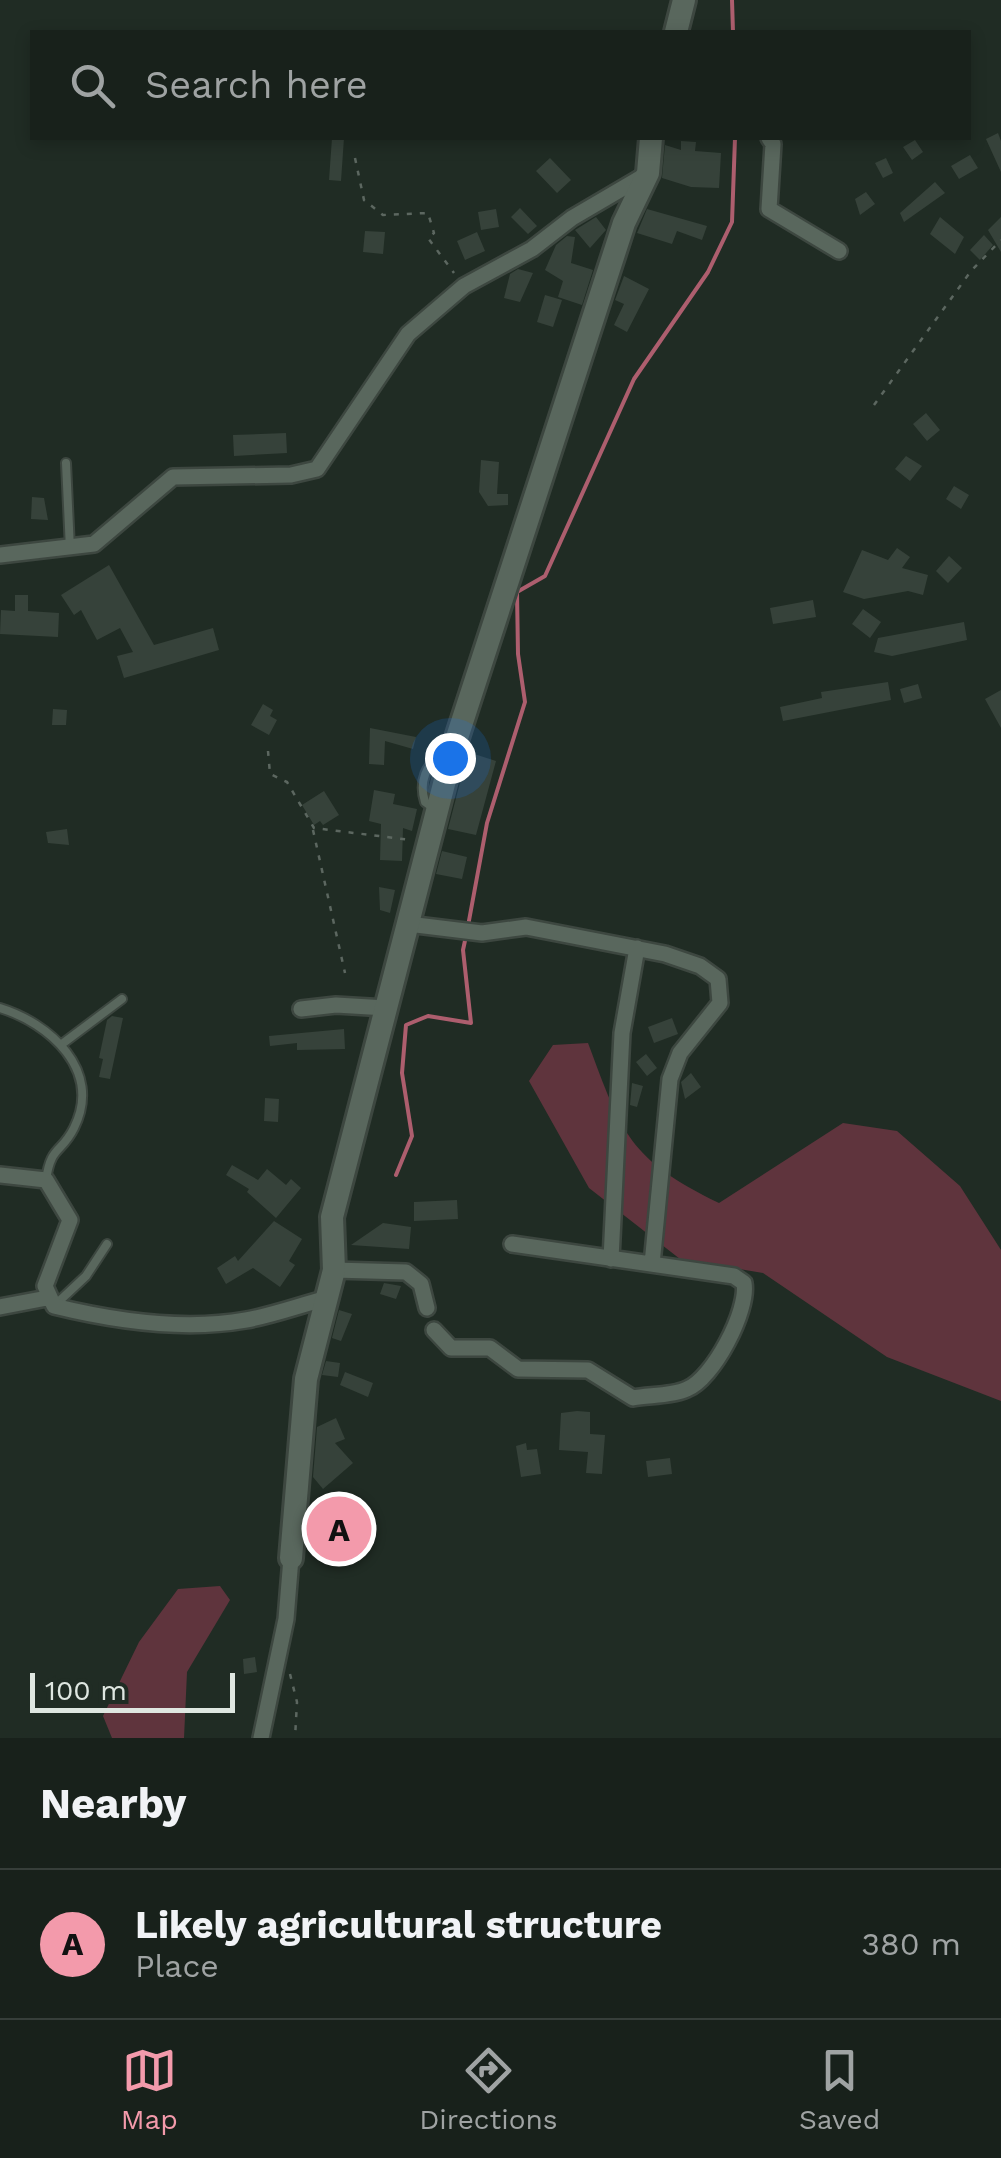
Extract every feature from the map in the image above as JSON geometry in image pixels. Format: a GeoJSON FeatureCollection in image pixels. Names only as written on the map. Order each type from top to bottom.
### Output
{"type":"FeatureCollection","features":[{"type":"Feature","properties":{"kind":"street"},"geometry":{"type":"LineString","coordinates":[[676,30],[684,0]]}},
{"type":"Feature","properties":{"kind":"street"},"geometry":{"type":"LineString","coordinates":[[262,1738],[286,1619],[306,1379],[334,1270],[332,1218],[452,753],[606,277],[648,173],[651,140]]}},
{"type":"Feature","properties":{"kind":"street"},"geometry":{"type":"LineString","coordinates":[[770,140],[769,209],[838,252]]}},
{"type":"Feature","properties":{"kind":"street"},"geometry":{"type":"LineString","coordinates":[[0,555],[70,549],[104,537],[173,477],[291,475],[317,469],[408,334],[464,286],[532,250],[572,218],[648,173]]}},
{"type":"Feature","properties":{"kind":"street"},"geometry":{"type":"LineString","coordinates":[[408,924],[482,932],[526,927],[638,948],[700,966],[718,979],[720,1003],[711,1020],[680,1053],[670,1078],[652,1264]]}},
{"type":"Feature","properties":{"kind":"street"},"geometry":{"type":"LineString","coordinates":[[611,1258],[622,1033],[638,948]]}},
{"type":"Feature","properties":{"kind":"street"},"geometry":{"type":"LineString","coordinates":[[301,1009],[336,1005],[386,1008]]}},
{"type":"Feature","properties":{"kind":"street"},"geometry":{"type":"LineString","coordinates":[[0,1175],[46,1180],[70,1220],[44,1286],[51,1302]]}},
{"type":"Feature","properties":{"kind":"street"},"geometry":{"type":"LineString","coordinates":[[434,1330],[451,1348],[490,1348],[518,1368],[588,1370],[633,1398],[689,1389],[712,1368],[737,1322],[744,1283],[734,1276],[512,1244]]}},
{"type":"Feature","properties":{"kind":"street"},"geometry":{"type":"LineString","coordinates":[[334,1270],[406,1272],[421,1284],[427,1308]]}},
{"type":"Feature","properties":{"kind":"street"},"geometry":{"type":"LineString","coordinates":[[0,1307],[51,1302],[160,1324],[207,1324],[244,1320],[328,1298]]}},
{"type":"Feature","properties":{"kind":"lane"},"geometry":{"type":"LineString","coordinates":[[66,463],[70,549]]}},
{"type":"Feature","properties":{"kind":"lane"},"geometry":{"type":"LineString","coordinates":[[62,1044],[122,999]]}},
{"type":"Feature","properties":{"kind":"lane"},"geometry":{"type":"LineString","coordinates":[[0,1008],[26,1016],[71,1055],[81,1108],[74,1130],[52,1151],[46,1180]]}},
{"type":"Feature","properties":{"kind":"lane"},"geometry":{"type":"LineString","coordinates":[[51,1302],[86,1276],[107,1244]]}},
{"type":"Feature","properties":{"kind":"path"},"geometry":{"type":"LineString","coordinates":[[355,158],[364,200],[384,214],[428,213],[433,219],[434,233],[428,238],[464,286]]}},
{"type":"Feature","properties":{"kind":"path"},"geometry":{"type":"LineString","coordinates":[[874,405],[970,271],[1001,240]]}},
{"type":"Feature","properties":{"kind":"path"},"geometry":{"type":"LineString","coordinates":[[268,751],[270,774],[287,782],[314,828]]}},
{"type":"Feature","properties":{"kind":"path"},"geometry":{"type":"LineString","coordinates":[[314,828],[428,842]]}},
{"type":"Feature","properties":{"kind":"path"},"geometry":{"type":"LineString","coordinates":[[314,828],[311,834],[345,973]]}},
{"type":"Feature","properties":{"kind":"path"},"geometry":{"type":"LineString","coordinates":[[288,1668],[297,1702],[296,1738]]}},
{"type":"Feature","properties":{"kind":"shaded area"},"geometry":{"type":"Polygon","coordinates":[[[588,1043],[610,1100],[632,1141],[665,1172],[719,1203],[843,1123],[897,1131],[960,1186],[1001,1250],[1001,1401],[887,1357],[763,1273],[680,1259],[589,1188],[529,1081],[553,1045],[588,1043]]]}},
{"type":"Feature","properties":{"kind":"shaded area"},"geometry":{"type":"Polygon","coordinates":[[[220,1586],[230,1600],[187,1672],[184,1738],[112,1738],[103,1716],[139,1642],[178,1589],[220,1586]]]}},
{"type":"Feature","properties":{"kind":"building"},"geometry":{"type":"Polygon","coordinates":[[[998,133],[1001,141],[1001,172],[986,139],[998,133]]]}},
{"type":"Feature","properties":{"kind":"building"},"geometry":{"type":"Polygon","coordinates":[[[332,140],[344,140],[341,181],[329,180],[332,140]]]}},
{"type":"Feature","properties":{"kind":"building"},"geometry":{"type":"Polygon","coordinates":[[[915,140],[923,152],[912,160],[903,147],[915,140]]]}},
{"type":"Feature","properties":{"kind":"building"},"geometry":{"type":"Polygon","coordinates":[[[681,141],[696,142],[695,151],[721,153],[719,188],[691,187],[662,178],[665,145],[681,150],[681,141]]]}},
{"type":"Feature","properties":{"kind":"building"},"geometry":{"type":"Polygon","coordinates":[[[970,155],[978,168],[959,179],[951,166],[970,155]]]}},
{"type":"Feature","properties":{"kind":"building"},"geometry":{"type":"Polygon","coordinates":[[[550,158],[571,180],[557,193],[536,171],[550,158]]]}},
{"type":"Feature","properties":{"kind":"building"},"geometry":{"type":"Polygon","coordinates":[[[886,158],[893,173],[883,178],[875,163],[886,158]]]}},
{"type":"Feature","properties":{"kind":"building"},"geometry":{"type":"Polygon","coordinates":[[[935,182],[945,193],[904,222],[900,213],[935,182]]]}},
{"type":"Feature","properties":{"kind":"building"},"geometry":{"type":"Polygon","coordinates":[[[866,192],[875,204],[860,215],[855,199],[866,192]]]}},
{"type":"Feature","properties":{"kind":"building"},"geometry":{"type":"Polygon","coordinates":[[[520,208],[537,226],[528,234],[511,217],[520,208]]]}},
{"type":"Feature","properties":{"kind":"building"},"geometry":{"type":"Polygon","coordinates":[[[496,209],[499,227],[481,230],[478,212],[496,209]]]}},
{"type":"Feature","properties":{"kind":"building"},"geometry":{"type":"Polygon","coordinates":[[[647,209],[707,226],[702,240],[677,231],[672,244],[637,233],[647,209]]]}},
{"type":"Feature","properties":{"kind":"building"},"geometry":{"type":"Polygon","coordinates":[[[596,217],[606,230],[590,248],[575,230],[596,217]]]}},
{"type":"Feature","properties":{"kind":"building"},"geometry":{"type":"Polygon","coordinates":[[[940,217],[964,237],[955,254],[930,234],[940,217]]]}},
{"type":"Feature","properties":{"kind":"building"},"geometry":{"type":"Polygon","coordinates":[[[1001,217],[1001,252],[988,230],[1001,217]]]}},
{"type":"Feature","properties":{"kind":"building"},"geometry":{"type":"Polygon","coordinates":[[[365,231],[385,232],[383,254],[363,252],[365,231]]]}},
{"type":"Feature","properties":{"kind":"building"},"geometry":{"type":"Polygon","coordinates":[[[477,232],[485,251],[465,260],[457,241],[477,232]]]}},
{"type":"Feature","properties":{"kind":"building"},"geometry":{"type":"Polygon","coordinates":[[[984,235],[993,245],[980,260],[970,250],[984,235]]]}},
{"type":"Feature","properties":{"kind":"building"},"geometry":{"type":"Polygon","coordinates":[[[567,236],[575,237],[571,263],[593,270],[582,305],[558,297],[563,281],[545,270],[556,245],[567,236]]]}},
{"type":"Feature","properties":{"kind":"building"},"geometry":{"type":"Polygon","coordinates":[[[518,269],[533,273],[520,302],[504,298],[510,274],[518,269]]]}},
{"type":"Feature","properties":{"kind":"building"},"geometry":{"type":"Polygon","coordinates":[[[624,276],[649,289],[627,332],[614,325],[624,304],[615,300],[624,276]]]}},
{"type":"Feature","properties":{"kind":"building"},"geometry":{"type":"Polygon","coordinates":[[[545,295],[562,300],[553,327],[537,322],[545,295]]]}},
{"type":"Feature","properties":{"kind":"building"},"geometry":{"type":"Polygon","coordinates":[[[926,413],[940,430],[927,441],[913,424],[926,413]]]}},
{"type":"Feature","properties":{"kind":"building"},"geometry":{"type":"Polygon","coordinates":[[[286,433],[287,453],[234,456],[233,435],[286,433]]]}},
{"type":"Feature","properties":{"kind":"building"},"geometry":{"type":"Polygon","coordinates":[[[906,456],[922,466],[910,481],[895,469],[906,456]]]}},
{"type":"Feature","properties":{"kind":"building"},"geometry":{"type":"Polygon","coordinates":[[[481,460],[499,462],[497,494],[508,494],[508,505],[488,506],[479,492],[481,460]]]}},
{"type":"Feature","properties":{"kind":"building"},"geometry":{"type":"Polygon","coordinates":[[[954,486],[969,495],[961,509],[946,499],[954,486]]]}},
{"type":"Feature","properties":{"kind":"building"},"geometry":{"type":"Polygon","coordinates":[[[32,497],[44,498],[48,520],[31,519],[32,497]]]}},
{"type":"Feature","properties":{"kind":"building"},"geometry":{"type":"Polygon","coordinates":[[[897,548],[910,557],[902,568],[928,575],[923,595],[908,591],[864,599],[843,592],[862,550],[888,560],[897,548]]]}},
{"type":"Feature","properties":{"kind":"building"},"geometry":{"type":"Polygon","coordinates":[[[949,556],[962,568],[948,583],[936,571],[949,556]]]}},
{"type":"Feature","properties":{"kind":"building"},"geometry":{"type":"Polygon","coordinates":[[[109,565],[154,645],[213,628],[219,650],[124,678],[117,656],[133,652],[120,628],[97,640],[81,610],[74,615],[61,595],[109,565]]]}},
{"type":"Feature","properties":{"kind":"building"},"geometry":{"type":"Polygon","coordinates":[[[15,595],[28,595],[28,611],[59,613],[58,637],[0,634],[1,610],[15,611],[15,595]]]}},
{"type":"Feature","properties":{"kind":"building"},"geometry":{"type":"Polygon","coordinates":[[[813,600],[816,617],[773,624],[770,608],[813,600]]]}},
{"type":"Feature","properties":{"kind":"building"},"geometry":{"type":"Polygon","coordinates":[[[863,609],[881,622],[870,638],[852,624],[863,609]]]}},
{"type":"Feature","properties":{"kind":"building"},"geometry":{"type":"Polygon","coordinates":[[[964,622],[967,640],[892,656],[874,652],[878,638],[964,622]]]}},
{"type":"Feature","properties":{"kind":"building"},"geometry":{"type":"Polygon","coordinates":[[[888,682],[891,700],[783,721],[780,707],[822,698],[821,692],[888,682]]]}},
{"type":"Feature","properties":{"kind":"building"},"geometry":{"type":"Polygon","coordinates":[[[918,684],[922,698],[904,703],[900,689],[918,684]]]}},
{"type":"Feature","properties":{"kind":"building"},"geometry":{"type":"Polygon","coordinates":[[[1001,690],[1001,728],[985,699],[1001,690]]]}},
{"type":"Feature","properties":{"kind":"building"},"geometry":{"type":"Polygon","coordinates":[[[263,704],[273,710],[270,716],[277,720],[269,735],[251,725],[263,704]]]}},
{"type":"Feature","properties":{"kind":"building"},"geometry":{"type":"Polygon","coordinates":[[[53,709],[67,710],[66,725],[52,725],[53,709]]]}},
{"type":"Feature","properties":{"kind":"building"},"geometry":{"type":"Polygon","coordinates":[[[370,728],[416,737],[413,749],[385,741],[384,765],[369,764],[370,728]]]}},
{"type":"Feature","properties":{"kind":"building"},"geometry":{"type":"Polygon","coordinates":[[[468,752],[496,761],[476,835],[448,829],[468,752]]]}},
{"type":"Feature","properties":{"kind":"building"},"geometry":{"type":"Polygon","coordinates":[[[374,790],[395,794],[393,804],[417,809],[412,831],[403,828],[402,861],[380,860],[381,824],[369,821],[374,790]]]}},
{"type":"Feature","properties":{"kind":"building"},"geometry":{"type":"Polygon","coordinates":[[[324,791],[339,815],[323,825],[320,821],[314,825],[302,805],[324,791]]]}},
{"type":"Feature","properties":{"kind":"building"},"geometry":{"type":"Polygon","coordinates":[[[67,829],[69,845],[48,843],[46,832],[67,829]]]}},
{"type":"Feature","properties":{"kind":"building"},"geometry":{"type":"Polygon","coordinates":[[[442,851],[467,857],[462,879],[436,874],[442,851]]]}},
{"type":"Feature","properties":{"kind":"building"},"geometry":{"type":"Polygon","coordinates":[[[379,887],[395,890],[390,913],[380,910],[379,887]]]}},
{"type":"Feature","properties":{"kind":"building"},"geometry":{"type":"Polygon","coordinates":[[[112,1016],[123,1018],[110,1079],[99,1077],[103,1059],[99,1058],[107,1020],[112,1016]]]}},
{"type":"Feature","properties":{"kind":"building"},"geometry":{"type":"Polygon","coordinates":[[[672,1018],[678,1034],[654,1043],[648,1027],[672,1018]]]}},
{"type":"Feature","properties":{"kind":"building"},"geometry":{"type":"Polygon","coordinates":[[[344,1029],[345,1049],[297,1050],[297,1043],[270,1046],[269,1036],[344,1029]]]}},
{"type":"Feature","properties":{"kind":"building"},"geometry":{"type":"Polygon","coordinates":[[[646,1054],[657,1068],[647,1076],[636,1062],[646,1054]]]}},
{"type":"Feature","properties":{"kind":"building"},"geometry":{"type":"Polygon","coordinates":[[[691,1073],[701,1087],[685,1099],[681,1082],[691,1073]]]}},
{"type":"Feature","properties":{"kind":"building"},"geometry":{"type":"Polygon","coordinates":[[[632,1083],[643,1086],[637,1107],[630,1105],[632,1083]]]}},
{"type":"Feature","properties":{"kind":"building"},"geometry":{"type":"Polygon","coordinates":[[[265,1098],[279,1099],[278,1122],[264,1121],[265,1098]]]}},
{"type":"Feature","properties":{"kind":"building"},"geometry":{"type":"Polygon","coordinates":[[[232,1165],[258,1180],[267,1169],[286,1185],[291,1179],[301,1188],[276,1218],[247,1192],[249,1189],[226,1175],[232,1165]]]}},
{"type":"Feature","properties":{"kind":"building"},"geometry":{"type":"Polygon","coordinates":[[[457,1200],[458,1219],[414,1221],[414,1202],[457,1200]]]}},
{"type":"Feature","properties":{"kind":"building"},"geometry":{"type":"Polygon","coordinates":[[[274,1221],[302,1239],[289,1261],[295,1265],[280,1287],[253,1268],[226,1284],[217,1268],[235,1256],[238,1261],[274,1221]]]}},
{"type":"Feature","properties":{"kind":"building"},"geometry":{"type":"Polygon","coordinates":[[[383,1223],[411,1227],[409,1249],[351,1245],[383,1223]]]}},
{"type":"Feature","properties":{"kind":"building"},"geometry":{"type":"Polygon","coordinates":[[[384,1283],[401,1286],[396,1299],[380,1294],[384,1283]]]}},
{"type":"Feature","properties":{"kind":"building"},"geometry":{"type":"Polygon","coordinates":[[[339,1310],[352,1314],[341,1341],[332,1338],[339,1310]]]}},
{"type":"Feature","properties":{"kind":"building"},"geometry":{"type":"Polygon","coordinates":[[[326,1361],[340,1363],[338,1377],[322,1375],[326,1361]]]}},
{"type":"Feature","properties":{"kind":"building"},"geometry":{"type":"Polygon","coordinates":[[[345,1372],[373,1383],[368,1397],[340,1385],[345,1372]]]}},
{"type":"Feature","properties":{"kind":"building"},"geometry":{"type":"Polygon","coordinates":[[[590,1412],[590,1434],[605,1435],[602,1474],[586,1473],[588,1452],[559,1450],[561,1413],[590,1412]]]}},
{"type":"Feature","properties":{"kind":"building"},"geometry":{"type":"Polygon","coordinates":[[[336,1418],[345,1439],[335,1443],[353,1463],[323,1489],[313,1477],[317,1427],[336,1418]]]}},
{"type":"Feature","properties":{"kind":"building"},"geometry":{"type":"Polygon","coordinates":[[[526,1443],[527,1450],[537,1449],[541,1474],[521,1477],[516,1446],[526,1443]]]}},
{"type":"Feature","properties":{"kind":"building"},"geometry":{"type":"Polygon","coordinates":[[[670,1458],[672,1474],[648,1477],[646,1461],[670,1458]]]}},
{"type":"Feature","properties":{"kind":"building"},"geometry":{"type":"Polygon","coordinates":[[[334,1508],[357,1543],[345,1551],[322,1516],[334,1508]]]}},
{"type":"Feature","properties":{"kind":"building"},"geometry":{"type":"Polygon","coordinates":[[[255,1657],[257,1672],[244,1674],[243,1659],[255,1657]]]}},
{"type":"Feature","properties":{"kind":"waterway"},"geometry":{"type":"LineString","coordinates":[[732,0],[733,30]]}},
{"type":"Feature","properties":{"kind":"waterway"},"geometry":{"type":"LineString","coordinates":[[468,926],[487,823],[525,702],[518,654],[517,592],[545,576],[634,379],[708,272],[732,222],[735,140]]}},
{"type":"Feature","properties":{"kind":"waterway"},"geometry":{"type":"LineString","coordinates":[[396,1175],[412,1136],[402,1073],[406,1025],[428,1016],[471,1023],[463,950],[466,936]]}},
{"type":"Feature","properties":{"kind":"place","name":"Likely agricultural structure"},"geometry":{"type":"Point","coordinates":[339,1529]}}]}
